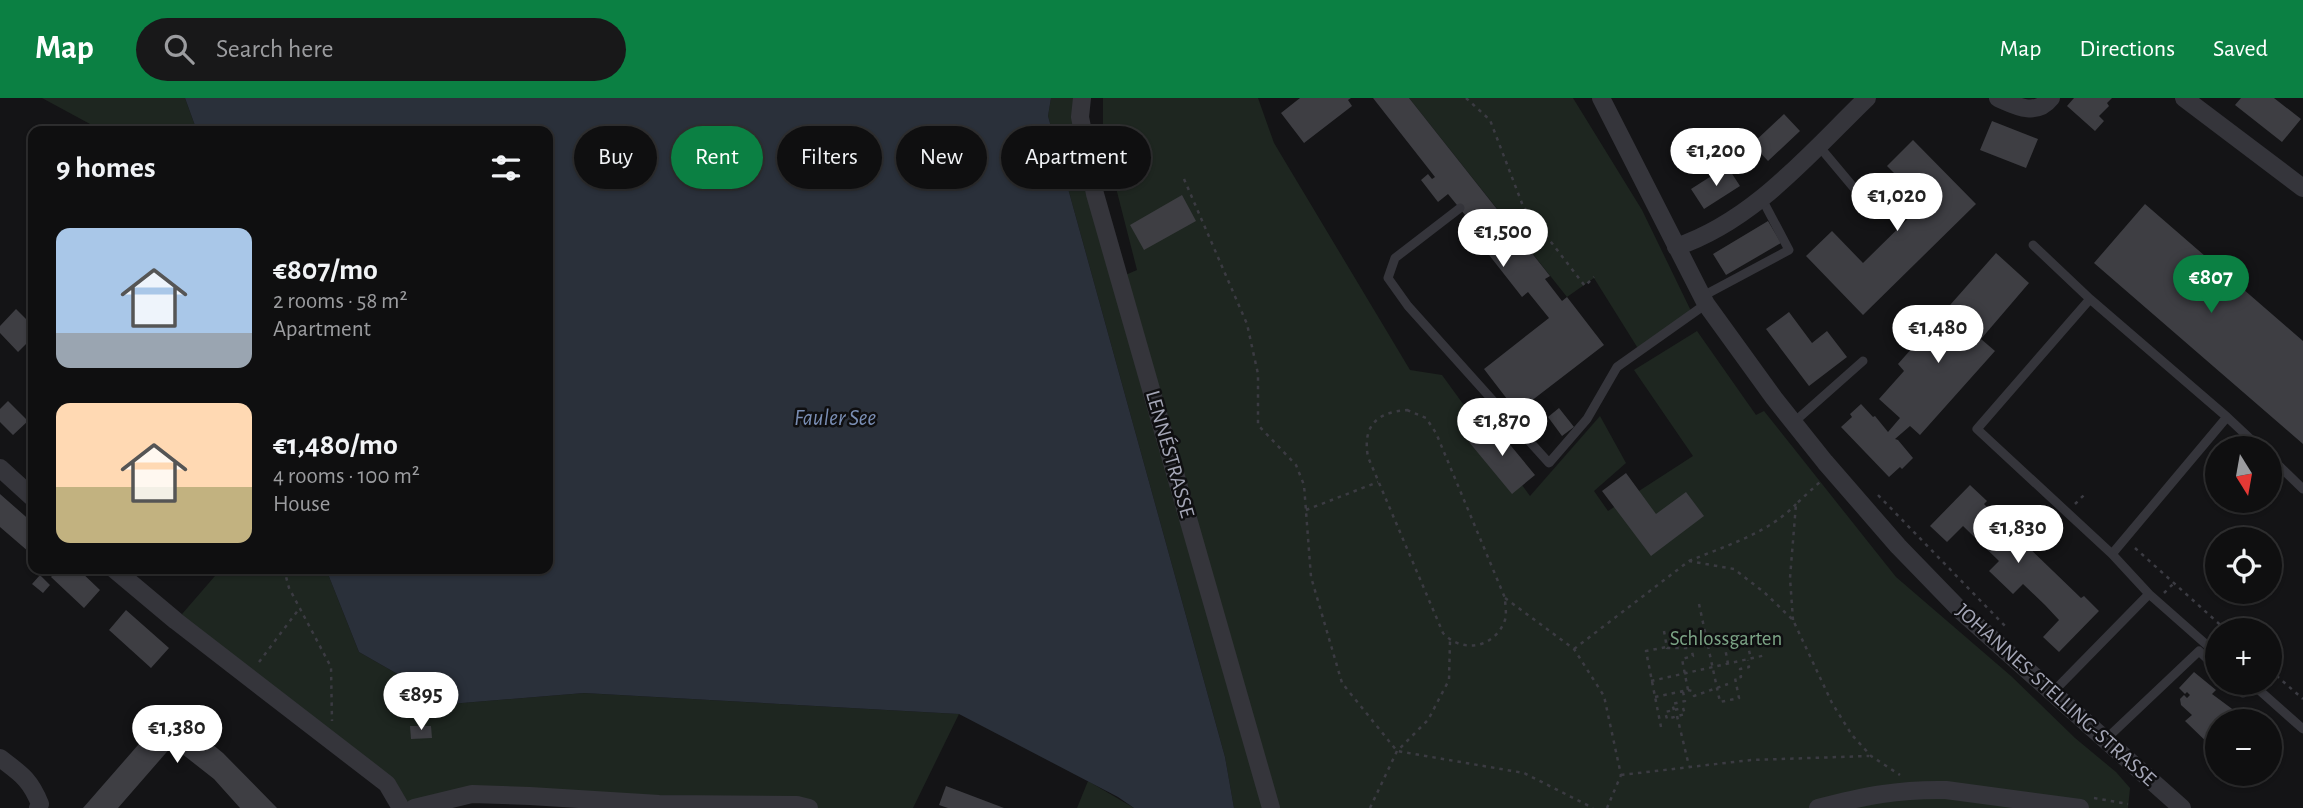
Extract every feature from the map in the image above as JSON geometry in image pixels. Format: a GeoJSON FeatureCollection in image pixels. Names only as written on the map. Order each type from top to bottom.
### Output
{"type":"FeatureCollection","features":[{"type":"Feature","properties":{"kind":"street","name":"LENNÉSTRASSE"},"geometry":{"type":"LineString","coordinates":[[1082,98],[1080,117],[1095,194],[1271,808]]}},
{"type":"Feature","properties":{"kind":"street"},"geometry":{"type":"LineString","coordinates":[[1676,247],[1727,224],[1762,199],[1867,98]]}},
{"type":"Feature","properties":{"kind":"street"},"geometry":{"type":"LineString","coordinates":[[1998,98],[2021,109],[2036,109],[2051,98]]}},
{"type":"Feature","properties":{"kind":"street"},"geometry":{"type":"LineString","coordinates":[[2185,98],[2303,188]]}},
{"type":"Feature","properties":{"kind":"street","name":"JOHANNES-STELLING-STRASSE"},"geometry":{"type":"LineString","coordinates":[[1605,99],[1704,300],[1793,424],[1898,546],[1962,612],[2177,807]]}},
{"type":"Feature","properties":{"kind":"street"},"geometry":{"type":"LineString","coordinates":[[0,468],[28,493]]}},
{"type":"Feature","properties":{"kind":"street"},"geometry":{"type":"LineString","coordinates":[[120,574],[176,621],[387,784],[401,808]]}},
{"type":"Feature","properties":{"kind":"street"},"geometry":{"type":"LineString","coordinates":[[0,758],[23,775],[33,787],[40,804],[38,808]]}},
{"type":"Feature","properties":{"kind":"street"},"geometry":{"type":"LineString","coordinates":[[1818,808],[1870,794],[1924,789],[2080,808]]}},
{"type":"Feature","properties":{"kind":"street"},"geometry":{"type":"LineString","coordinates":[[414,808],[472,794],[659,804],[797,805],[809,808]]}},
{"type":"Feature","properties":{"kind":"lane"},"geometry":{"type":"LineString","coordinates":[[1818,145],[1875,213]]}},
{"type":"Feature","properties":{"kind":"lane"},"geometry":{"type":"LineString","coordinates":[[1460,208],[1395,258],[1388,278],[1408,306],[1549,463],[1587,419],[1617,367],[1704,300],[1789,250],[1762,199]]}},
{"type":"Feature","properties":{"kind":"lane"},"geometry":{"type":"LineString","coordinates":[[2033,245],[2090,299],[2247,436]]}},
{"type":"Feature","properties":{"kind":"lane"},"geometry":{"type":"LineString","coordinates":[[2090,299],[1977,429],[2112,554],[2149,594],[2205,643]]}},
{"type":"Feature","properties":{"kind":"lane"},"geometry":{"type":"LineString","coordinates":[[1793,424],[1863,361]]}},
{"type":"Feature","properties":{"kind":"lane"},"geometry":{"type":"LineString","coordinates":[[2112,554],[2227,417]]}},
{"type":"Feature","properties":{"kind":"lane"},"geometry":{"type":"LineString","coordinates":[[2282,469],[2303,489]]}},
{"type":"Feature","properties":{"kind":"lane"},"geometry":{"type":"LineString","coordinates":[[2052,693],[2149,594]]}},
{"type":"Feature","properties":{"kind":"lane"},"geometry":{"type":"LineString","coordinates":[[2105,740],[2199,651],[2205,657]]}},
{"type":"Feature","properties":{"kind":"lane"},"geometry":{"type":"LineString","coordinates":[[2265,695],[2303,729]]}},
{"type":"Feature","properties":{"kind":"path"},"geometry":{"type":"LineString","coordinates":[[1466,98],[1489,120],[1522,206],[1585,286],[1594,277]]}},
{"type":"Feature","properties":{"kind":"path"},"geometry":{"type":"LineString","coordinates":[[1184,179],[1248,324],[1258,374],[1258,425],[1296,465],[1304,485],[1311,578],[1342,683],[1397,751],[1524,772],[1592,808]]}},
{"type":"Feature","properties":{"kind":"path"},"geometry":{"type":"LineString","coordinates":[[1407,410],[1426,418],[1436,432],[1505,598],[1506,619],[1485,644],[1465,647],[1450,641],[1443,633],[1368,457],[1365,442],[1374,422],[1389,412],[1407,410]]}},
{"type":"Feature","properties":{"kind":"path"},"geometry":{"type":"LineString","coordinates":[[1574,649],[1689,561],[1784,517],[1819,482],[1834,473]]}},
{"type":"Feature","properties":{"kind":"path"},"geometry":{"type":"LineString","coordinates":[[1306,510],[1378,482]]}},
{"type":"Feature","properties":{"kind":"path","name":"JOHANNES-STELLING-STRASSE"},"geometry":{"type":"LineString","coordinates":[[1873,490],[2006,627]]}},
{"type":"Feature","properties":{"kind":"path"},"geometry":{"type":"LineString","coordinates":[[1793,620],[1790,578],[1796,504]]}},
{"type":"Feature","properties":{"kind":"path"},"geometry":{"type":"LineString","coordinates":[[2125,539],[2213,618]]}},
{"type":"Feature","properties":{"kind":"path"},"geometry":{"type":"LineString","coordinates":[[1689,561],[1734,569],[1765,593],[1793,620],[1832,703],[1852,735],[1871,756],[1901,775]]}},
{"type":"Feature","properties":{"kind":"path"},"geometry":{"type":"LineString","coordinates":[[285,574],[299,609],[331,667],[334,729],[330,741]]}},
{"type":"Feature","properties":{"kind":"path"},"geometry":{"type":"LineString","coordinates":[[1505,598],[1574,649],[1604,696],[1621,775],[1607,808]]}},
{"type":"Feature","properties":{"kind":"path"},"geometry":{"type":"LineString","coordinates":[[1688,690],[1682,659],[1693,656],[1690,644],[1707,640],[1722,636],[1745,633],[1749,667],[1740,669],[1741,677],[1735,678],[1740,698],[1720,702],[1713,667],[1707,640],[1699,604]]}},
{"type":"Feature","properties":{"kind":"path"},"geometry":{"type":"LineString","coordinates":[[255,666],[299,609]]}},
{"type":"Feature","properties":{"kind":"path"},"geometry":{"type":"LineString","coordinates":[[1664,632],[1667,647]]}},
{"type":"Feature","properties":{"kind":"path"},"geometry":{"type":"LineString","coordinates":[[1722,636],[1728,664]]}},
{"type":"Feature","properties":{"kind":"path"},"geometry":{"type":"LineString","coordinates":[[1370,808],[1397,751],[1428,720],[1449,680],[1450,641]]}},
{"type":"Feature","properties":{"kind":"path"},"geometry":{"type":"LineString","coordinates":[[1661,727],[1646,651],[1667,647],[1691,648]]}},
{"type":"Feature","properties":{"kind":"path"},"geometry":{"type":"LineString","coordinates":[[1651,681],[1766,655]]}},
{"type":"Feature","properties":{"kind":"path"},"geometry":{"type":"LineString","coordinates":[[2282,681],[2303,699]]}},
{"type":"Feature","properties":{"kind":"path"},"geometry":{"type":"LineString","coordinates":[[1654,697],[1688,690],[1692,691],[1694,696],[1728,684]]}},
{"type":"Feature","properties":{"kind":"path"},"geometry":{"type":"LineString","coordinates":[[1674,710],[1672,704],[1685,701],[1683,691]]}},
{"type":"Feature","properties":{"kind":"path"},"geometry":{"type":"LineString","coordinates":[[1683,708],[1685,714],[1677,716],[1667,719],[1665,712],[1683,708]]}},
{"type":"Feature","properties":{"kind":"path"},"geometry":{"type":"LineString","coordinates":[[1677,716],[1689,766]]}},
{"type":"Feature","properties":{"kind":"path"},"geometry":{"type":"LineString","coordinates":[[1621,775],[1751,760],[1871,756]]}},
{"type":"Feature","properties":{"kind":"green space"},"geometry":{"type":"Polygon","coordinates":[[[42,98],[185,98],[195,126],[94,126],[42,98]]]}},
{"type":"Feature","properties":{"kind":"green space","name":"Schlossgarten"},"geometry":{"type":"Polygon","coordinates":[[[1051,98],[1082,98],[1080,117],[1082,126],[1051,126],[1048,116],[1051,98]]]}},
{"type":"Feature","properties":{"kind":"green space","name":"Schlossgarten"},"geometry":{"type":"Polygon","coordinates":[[[1103,98],[1258,98],[1274,143],[1410,370],[1442,375],[1530,496],[1600,416],[1626,463],[1594,491],[1608,511],[1693,456],[1634,370],[1697,331],[1756,415],[1764,411],[1896,577],[2011,676],[2130,788],[2128,808],[1234,808],[1225,757],[1068,189],[1099,189],[1123,276],[1137,270],[1116,189],[1151,189],[1151,126],[1103,126],[1103,98]]]}},
{"type":"Feature","properties":{"kind":"green space"},"geometry":{"type":"Polygon","coordinates":[[[1409,98],[1573,98],[1642,210],[1692,313],[1639,350],[1594,278],[1567,297],[1409,98]]]}},
{"type":"Feature","properties":{"kind":"green space"},"geometry":{"type":"Polygon","coordinates":[[[217,574],[328,574],[359,652],[450,704],[584,693],[959,714],[913,808],[809,808],[530,796],[414,808],[387,784],[176,621],[217,574]]]}},
{"type":"Feature","properties":{"kind":"green space"},"geometry":{"type":"Polygon","coordinates":[[[1088,781],[1134,808],[1077,808],[1088,781]]]}},
{"type":"Feature","properties":{"kind":"water","name":"Fauler See"},"geometry":{"type":"Polygon","coordinates":[[[185,98],[1051,98],[1048,116],[1051,126],[1001,126],[1001,189],[1068,189],[1225,757],[1234,808],[1134,808],[1118,797],[959,714],[584,693],[450,704],[359,652],[328,574],[553,574],[553,126],[195,126],[185,98]]]}},
{"type":"Feature","properties":{"kind":"building"},"geometry":{"type":"Polygon","coordinates":[[[1300,98],[1351,98],[1348,100],[1352,106],[1304,143],[1281,113],[1300,98]]]}},
{"type":"Feature","properties":{"kind":"building"},"geometry":{"type":"Polygon","coordinates":[[[1373,98],[1409,98],[1550,276],[1545,279],[1562,301],[1567,297],[1604,345],[1517,412],[1484,369],[1549,318],[1528,292],[1522,297],[1482,246],[1487,242],[1448,194],[1438,202],[1421,180],[1428,174],[1432,179],[1435,177],[1373,98]]]}},
{"type":"Feature","properties":{"kind":"building"},"geometry":{"type":"Polygon","coordinates":[[[2074,98],[2112,98],[2107,103],[2109,106],[2099,116],[2104,121],[2095,131],[2067,106],[2074,98]]]}},
{"type":"Feature","properties":{"kind":"building"},"geometry":{"type":"Polygon","coordinates":[[[2241,98],[2274,98],[2301,119],[2282,142],[2235,105],[2241,98]]]}},
{"type":"Feature","properties":{"kind":"building"},"geometry":{"type":"Polygon","coordinates":[[[1784,114],[1800,131],[1768,161],[1752,144],[1784,114]]]}},
{"type":"Feature","properties":{"kind":"building"},"geometry":{"type":"Polygon","coordinates":[[[1992,121],[2038,139],[2026,168],[1980,150],[1992,121]]]}},
{"type":"Feature","properties":{"kind":"building"},"geometry":{"type":"Polygon","coordinates":[[[1913,140],[1976,204],[1863,315],[1806,256],[1832,231],[1863,263],[1924,203],[1887,166],[1913,140]]]}},
{"type":"Feature","properties":{"kind":"building"},"geometry":{"type":"Polygon","coordinates":[[[1727,166],[1740,186],[1704,209],[1691,189],[1727,166]]]}},
{"type":"Feature","properties":{"kind":"building"},"geometry":{"type":"Polygon","coordinates":[[[1182,195],[1196,221],[1144,250],[1130,225],[1182,195]]]}},
{"type":"Feature","properties":{"kind":"building"},"geometry":{"type":"Polygon","coordinates":[[[2145,204],[2303,341],[2303,444],[2094,263],[2145,204]]]}},
{"type":"Feature","properties":{"kind":"building"},"geometry":{"type":"Polygon","coordinates":[[[1768,221],[1781,243],[1726,275],[1713,254],[1768,221]]]}},
{"type":"Feature","properties":{"kind":"building"},"geometry":{"type":"Polygon","coordinates":[[[1996,253],[2029,283],[1981,339],[1995,351],[1920,435],[1910,426],[1895,439],[1913,458],[1889,477],[1841,427],[1861,404],[1888,432],[1900,418],[1879,399],[1904,371],[1898,364],[1996,253]]]}},
{"type":"Feature","properties":{"kind":"building"},"geometry":{"type":"Polygon","coordinates":[[[16,309],[28,321],[28,342],[18,352],[0,333],[0,326],[16,309]]]}},
{"type":"Feature","properties":{"kind":"building"},"geometry":{"type":"Polygon","coordinates":[[[1789,312],[1812,343],[1827,331],[1847,357],[1809,386],[1766,329],[1789,312]]]}},
{"type":"Feature","properties":{"kind":"building"},"geometry":{"type":"Polygon","coordinates":[[[8,401],[28,421],[13,435],[0,422],[0,409],[8,401]]]}},
{"type":"Feature","properties":{"kind":"building"},"geometry":{"type":"Polygon","coordinates":[[[1559,408],[1574,427],[1562,436],[1548,417],[1559,408]]]}},
{"type":"Feature","properties":{"kind":"building"},"geometry":{"type":"Polygon","coordinates":[[[1492,423],[1535,475],[1512,494],[1469,442],[1492,423]]]}},
{"type":"Feature","properties":{"kind":"building"},"geometry":{"type":"Polygon","coordinates":[[[1626,473],[1656,514],[1686,492],[1704,516],[1651,556],[1602,491],[1626,473]]]}},
{"type":"Feature","properties":{"kind":"building"},"geometry":{"type":"Polygon","coordinates":[[[1970,485],[1987,501],[1984,504],[1992,512],[2081,598],[2084,596],[2099,611],[2059,652],[2043,637],[2059,620],[2045,605],[2023,584],[2013,594],[1989,571],[1999,561],[1963,526],[1947,542],[1930,526],[1970,485]]]}},
{"type":"Feature","properties":{"kind":"building"},"geometry":{"type":"Polygon","coordinates":[[[0,494],[28,519],[28,551],[0,527],[0,494]]]}},
{"type":"Feature","properties":{"kind":"building"},"geometry":{"type":"Polygon","coordinates":[[[54,574],[83,574],[100,590],[84,608],[51,577],[54,574]]]}},
{"type":"Feature","properties":{"kind":"building"},"geometry":{"type":"Polygon","coordinates":[[[40,575],[50,585],[43,593],[32,584],[40,575]]]}},
{"type":"Feature","properties":{"kind":"building"},"geometry":{"type":"Polygon","coordinates":[[[126,610],[169,648],[151,668],[109,630],[126,610]]]}},
{"type":"Feature","properties":{"kind":"building"},"geometry":{"type":"Polygon","coordinates":[[[2194,672],[2205,681],[2205,695],[2213,695],[2232,709],[2205,709],[2205,740],[2185,721],[2192,715],[2181,705],[2180,699],[2184,695],[2187,698],[2190,695],[2179,688],[2194,672]]]}},
{"type":"Feature","properties":{"kind":"building"},"geometry":{"type":"Polygon","coordinates":[[[166,707],[223,753],[277,808],[240,808],[214,779],[172,746],[118,808],[83,808],[152,729],[149,726],[166,707]]]}},
{"type":"Feature","properties":{"kind":"building"},"geometry":{"type":"Polygon","coordinates":[[[410,726],[431,726],[432,738],[411,739],[410,726]]]}},
{"type":"Feature","properties":{"kind":"building"},"geometry":{"type":"Polygon","coordinates":[[[946,786],[1004,808],[948,808],[939,805],[946,786]]]}}]}
